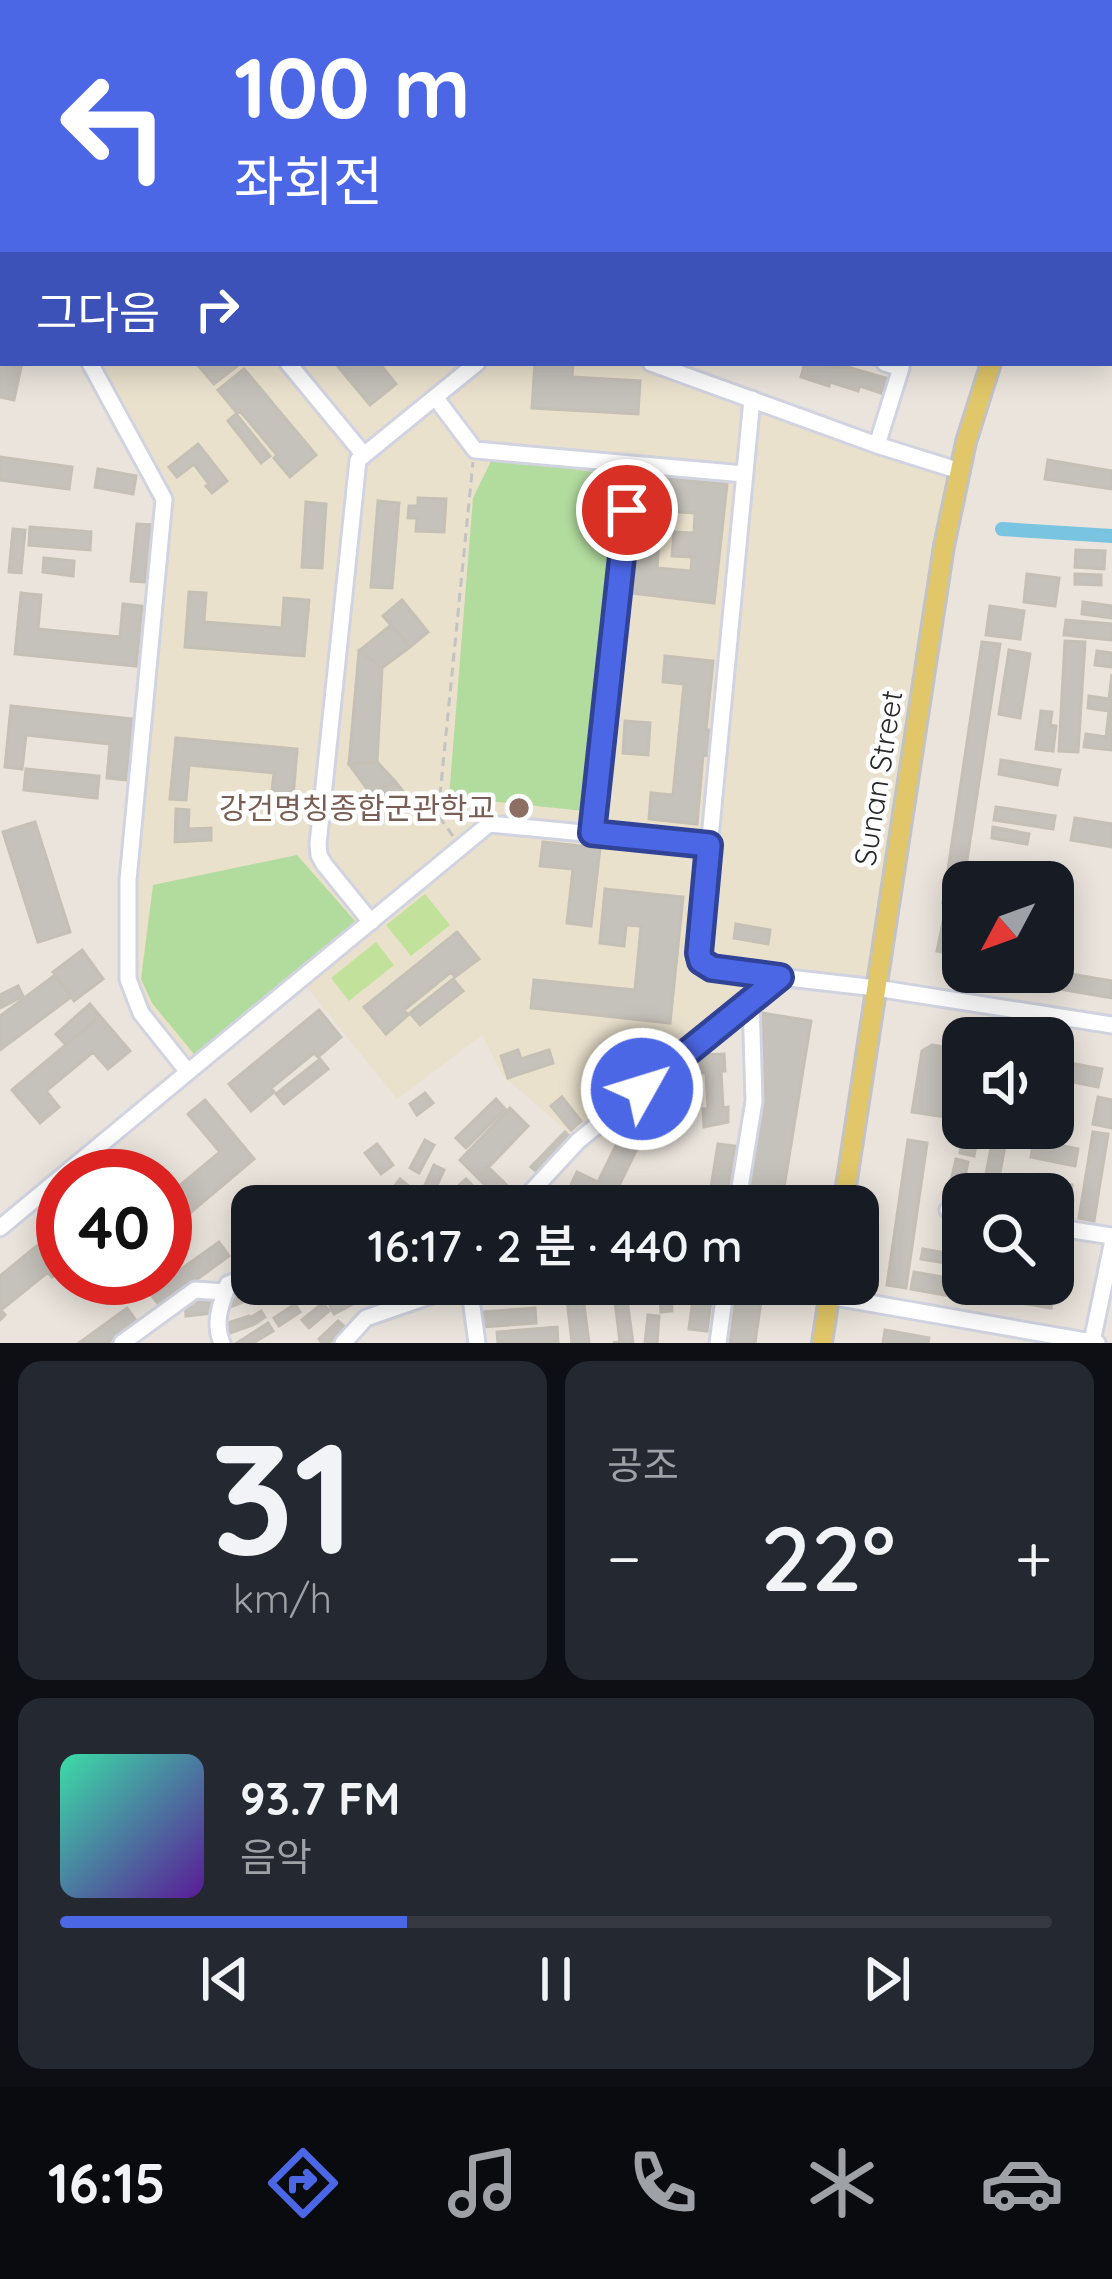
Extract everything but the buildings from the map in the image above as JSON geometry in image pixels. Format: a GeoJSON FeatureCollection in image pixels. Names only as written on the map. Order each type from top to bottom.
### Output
{"type":"FeatureCollection","features":[{"type":"Feature","properties":{"kind":"main road","name":"Sunan Street"},"geometry":{"type":"LineString","coordinates":[[846,1185],[944,546],[990,366]]}},
{"type":"Feature","properties":{"kind":"main road"},"geometry":{"type":"LineString","coordinates":[[822,1343],[828,1305]]}},
{"type":"Feature","properties":{"kind":"street"},"geometry":{"type":"LineString","coordinates":[[92,366],[164,499],[128,880],[128,979],[141,1013],[188,1072]]}},
{"type":"Feature","properties":{"kind":"street"},"geometry":{"type":"LineString","coordinates":[[290,366],[364,455]]}},
{"type":"Feature","properties":{"kind":"street"},"geometry":{"type":"LineString","coordinates":[[371,922],[325,864],[318,844],[358,460],[473,366]]}},
{"type":"Feature","properties":{"kind":"street"},"geometry":{"type":"LineString","coordinates":[[660,366],[960,471]]}},
{"type":"Feature","properties":{"kind":"street"},"geometry":{"type":"LineString","coordinates":[[877,445],[894,366]]}},
{"type":"Feature","properties":{"kind":"street"},"geometry":{"type":"LineString","coordinates":[[435,398],[475,450],[744,474]]}},
{"type":"Feature","properties":{"kind":"street"},"geometry":{"type":"LineString","coordinates":[[752,398],[701,961],[712,968],[1112,1025]]}},
{"type":"Feature","properties":{"kind":"street"},"geometry":{"type":"LineString","coordinates":[[592,833],[632,464]]}},
{"type":"Feature","properties":{"kind":"street"},"geometry":{"type":"LineString","coordinates":[[0,1228],[489,824],[709,845]]}},
{"type":"Feature","properties":{"kind":"street"},"geometry":{"type":"LineString","coordinates":[[537,1185],[578,1141],[780,977]]}},
{"type":"Feature","properties":{"kind":"street"},"geometry":{"type":"LineString","coordinates":[[740,1185],[754,1101],[751,1000]]}},
{"type":"Feature","properties":{"kind":"street"},"geometry":{"type":"LineString","coordinates":[[1074,1230],[1112,1236]]}},
{"type":"Feature","properties":{"kind":"street"},"geometry":{"type":"LineString","coordinates":[[879,1300],[1095,1343],[1112,1245]]}},
{"type":"Feature","properties":{"kind":"street"},"geometry":{"type":"LineString","coordinates":[[222,1343],[217,1332],[220,1305],[231,1283]]}},
{"type":"Feature","properties":{"kind":"street"},"geometry":{"type":"LineString","coordinates":[[122,1343],[195,1290],[225,1292]]}},
{"type":"Feature","properties":{"kind":"street"},"geometry":{"type":"LineString","coordinates":[[343,1343],[366,1318],[404,1305]]}},
{"type":"Feature","properties":{"kind":"street"},"geometry":{"type":"LineString","coordinates":[[470,1305],[477,1343]]}},
{"type":"Feature","properties":{"kind":"street"},"geometry":{"type":"LineString","coordinates":[[718,1343],[723,1305]]}},
{"type":"Feature","properties":{"kind":"path"},"geometry":{"type":"LineString","coordinates":[[462,847],[438,815],[475,450]]}},
{"type":"Feature","properties":{"kind":"shaded area","name":"강건명칭종합군관학교"},"geometry":{"type":"Polygon","coordinates":[[[92,366],[660,366],[960,471],[876,988],[780,977],[578,1141],[502,1075],[482,1035],[397,1099],[301,980],[188,1072],[128,979],[128,880],[164,499],[92,366]]]}},
{"type":"Feature","properties":{"kind":"green space"},"geometry":{"type":"Polygon","coordinates":[[[493,457],[619,476],[584,811],[449,797],[473,498],[493,457]]]}},
{"type":"Feature","properties":{"kind":"green space"},"geometry":{"type":"Polygon","coordinates":[[[297,855],[355,921],[198,1059],[152,1003],[141,979],[153,885],[297,855]]]}},
{"type":"Feature","properties":{"kind":"green space"},"geometry":{"type":"Polygon","coordinates":[[[425,894],[450,925],[411,956],[386,925],[425,894]]]}},
{"type":"Feature","properties":{"kind":"green space"},"geometry":{"type":"Polygon","coordinates":[[[376,942],[394,965],[349,1001],[331,978],[376,942]]]}},
{"type":"Feature","properties":{"kind":"waterway"},"geometry":{"type":"LineString","coordinates":[[1002,529],[1112,536]]}},
{"type":"Feature","properties":{"kind":"place","name":"강건명칭종합군관학교"},"geometry":{"type":"Point","coordinates":[519,808]}},
{"type":"Feature","properties":{"kind":"route"},"geometry":{"type":"LineString","coordinates":[[627,510],[592,833],[709,845],[701,961],[712,968],[780,977],[642,1089]]}}]}
